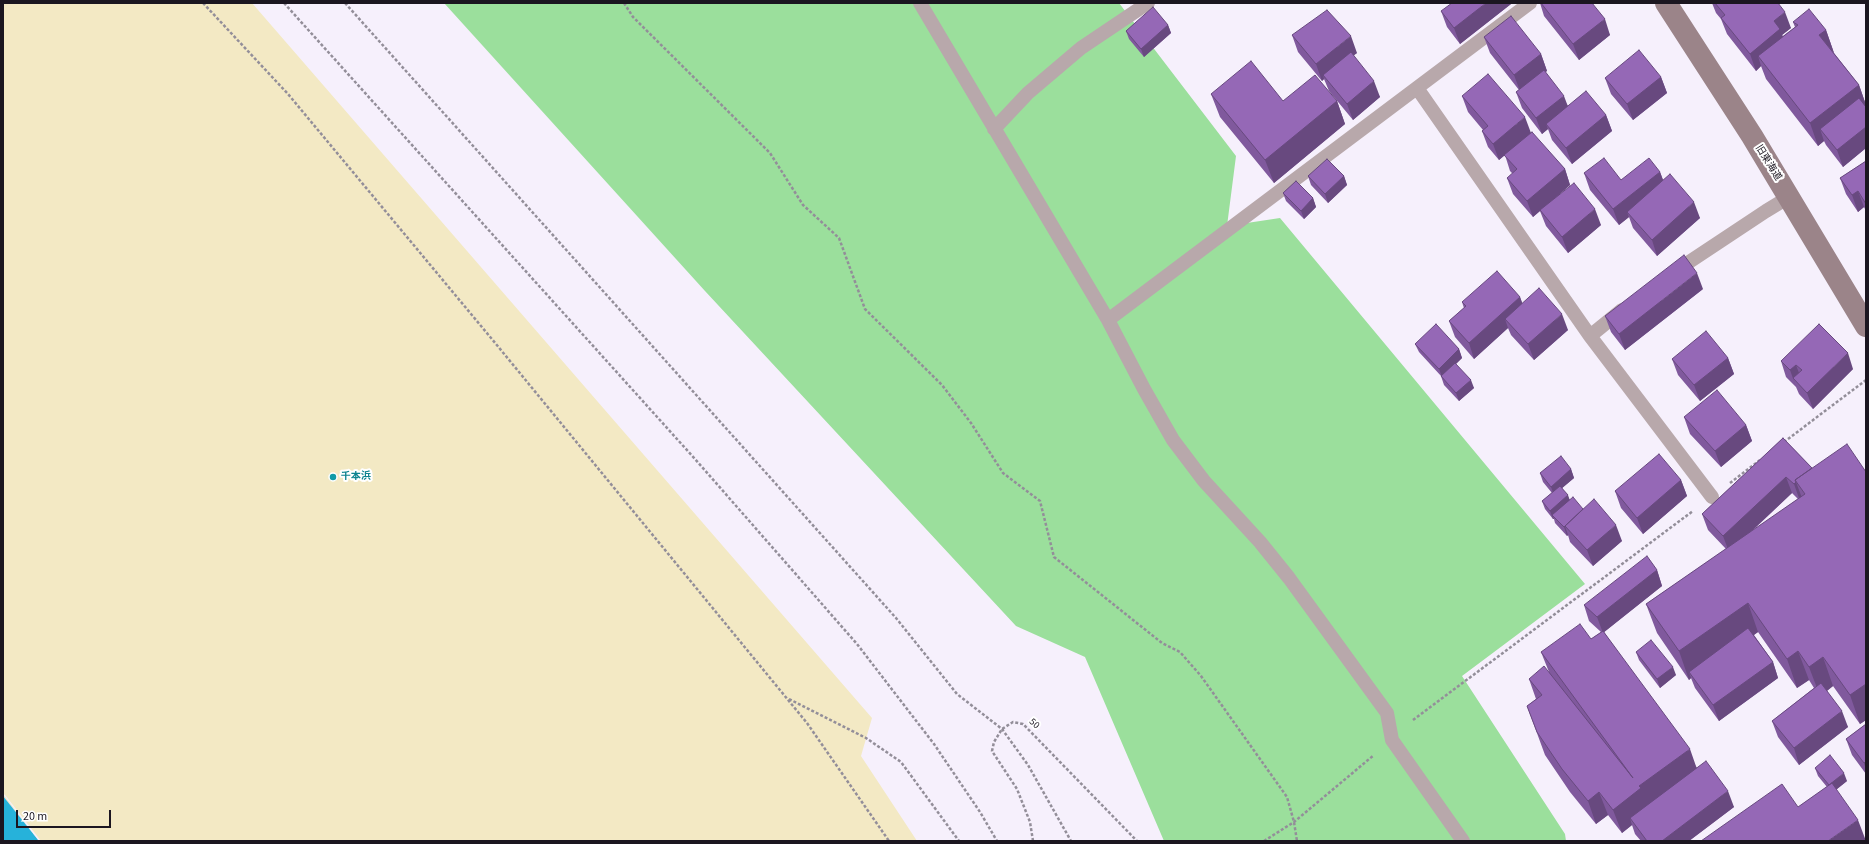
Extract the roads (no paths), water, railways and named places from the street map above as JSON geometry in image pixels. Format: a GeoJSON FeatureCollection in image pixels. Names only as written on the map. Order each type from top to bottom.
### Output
{"type":"FeatureCollection","features":[{"type":"Feature","properties":{"kind":"main road","name":"旧東海道"},"geometry":{"type":"LineString","coordinates":[[1666,3],[1789,198],[1866,326]]}},
{"type":"Feature","properties":{"kind":"lane"},"geometry":{"type":"LineString","coordinates":[[920,3],[1108,320],[1144,389],[1173,440],[1204,481],[1260,542],[1289,578],[1359,674],[1387,713],[1392,740],[1463,841]]}},
{"type":"Feature","properties":{"kind":"lane"},"geometry":{"type":"LineString","coordinates":[[994,130],[1028,93],[1081,48],[1148,3]]}},
{"type":"Feature","properties":{"kind":"lane"},"geometry":{"type":"LineString","coordinates":[[1108,320],[1530,3]]}},
{"type":"Feature","properties":{"kind":"lane"},"geometry":{"type":"LineString","coordinates":[[1418,88],[1590,336],[1712,497]]}},
{"type":"Feature","properties":{"kind":"lane"},"geometry":{"type":"LineString","coordinates":[[1662,280],[1766,211],[1789,198]]}},
{"type":"Feature","properties":{"kind":"lane"},"geometry":{"type":"LineString","coordinates":[[1590,336],[1631,303]]}},
{"type":"Feature","properties":{"kind":"water"},"geometry":{"type":"Polygon","coordinates":[[[3,796],[39,841],[3,841],[3,796]]]}},
{"type":"Feature","properties":{"kind":"place","name":"千本浜"},"geometry":{"type":"Point","coordinates":[333,477]}}]}
